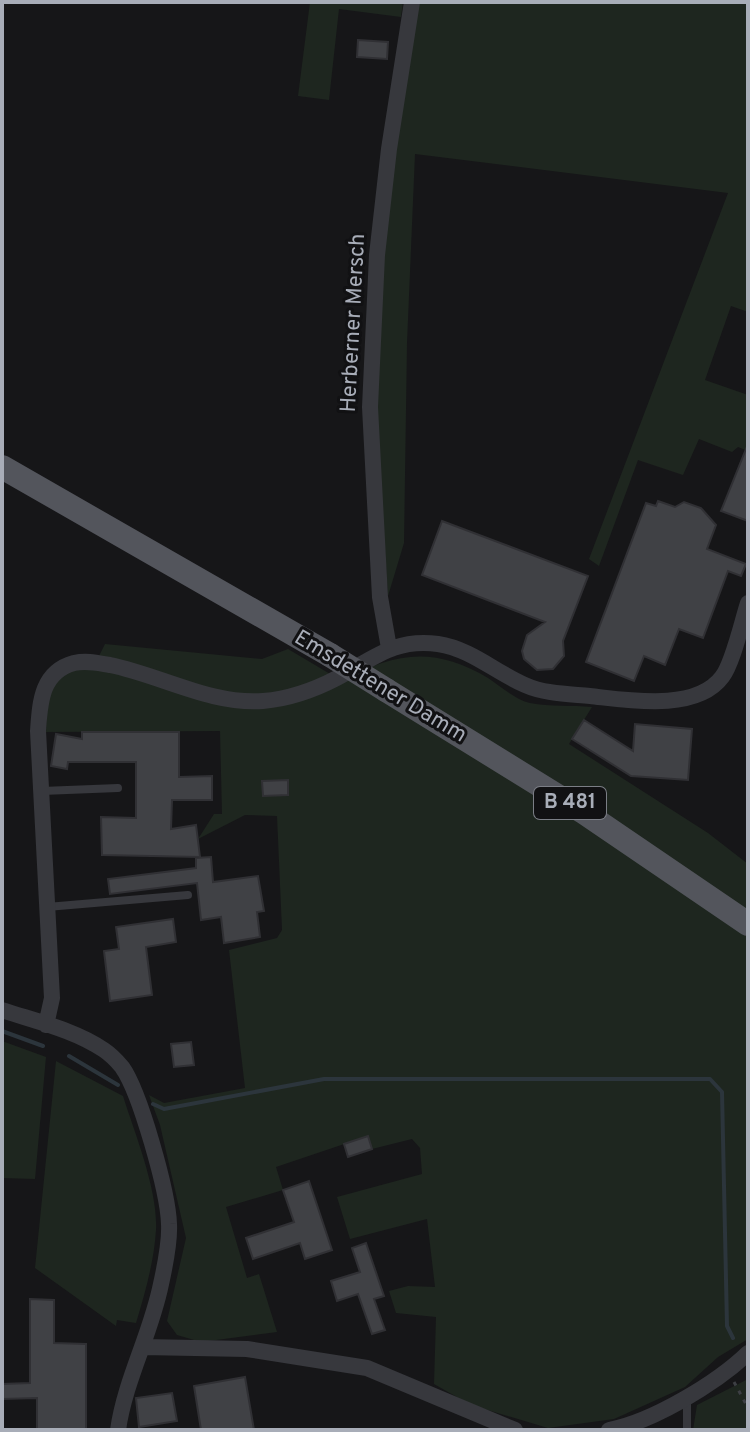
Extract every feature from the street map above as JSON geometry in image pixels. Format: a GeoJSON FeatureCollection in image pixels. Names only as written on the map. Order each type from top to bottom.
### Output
{"type":"FeatureCollection","features":[{"type":"Feature","properties":{"kind":"main road","name":"Emsdettener Damm"},"geometry":{"type":"LineString","coordinates":[[2,467],[330,655],[585,813],[748,924]]}},
{"type":"Feature","properties":{"kind":"street","name":"Herberner Mersch"},"geometry":{"type":"LineString","coordinates":[[389,648],[380,597],[370,407],[377,255],[389,149],[412,2]]}},
{"type":"Feature","properties":{"kind":"street"},"geometry":{"type":"LineString","coordinates":[[46,1025],[52,998],[38,731],[40,695],[50,679],[72,663],[88,661],[134,670],[223,699],[264,701],[318,687],[389,648],[437,644],[462,650],[529,687],[555,693],[645,702],[672,701],[708,691],[724,675],[748,603]]}},
{"type":"Feature","properties":{"kind":"street"},"geometry":{"type":"LineString","coordinates":[[2,1010],[104,1050],[121,1066],[131,1085],[154,1152],[169,1224],[162,1284],[121,1409],[118,1430]]}},
{"type":"Feature","properties":{"kind":"street"},"geometry":{"type":"LineString","coordinates":[[143,1347],[247,1349],[367,1368],[515,1430]]}},
{"type":"Feature","properties":{"kind":"street"},"geometry":{"type":"LineString","coordinates":[[609,1430],[662,1410],[729,1371],[748,1353]]}},
{"type":"Feature","properties":{"kind":"lane"},"geometry":{"type":"LineString","coordinates":[[42,791],[118,788]]}},
{"type":"Feature","properties":{"kind":"lane"},"geometry":{"type":"LineString","coordinates":[[47,907],[188,895]]}},
{"type":"Feature","properties":{"kind":"lane"},"geometry":{"type":"LineString","coordinates":[[687,1396],[687,1430]]}},
{"type":"Feature","properties":{"kind":"path"},"geometry":{"type":"LineString","coordinates":[[729,1371],[748,1408]]}},
{"type":"Feature","properties":{"kind":"shaded area"},"geometry":{"type":"Polygon","coordinates":[[[310,2],[403,2],[401,17],[339,9],[329,100],[298,96],[310,2]]]}},
{"type":"Feature","properties":{"kind":"shaded area"},"geometry":{"type":"Polygon","coordinates":[[[419,2],[748,2],[748,312],[731,306],[705,380],[748,395],[748,451],[738,447],[732,452],[699,439],[683,475],[638,460],[599,566],[589,559],[728,193],[415,154],[407,343],[404,543],[388,596],[376,411],[382,259],[396,139],[419,2]]]}},
{"type":"Feature","properties":{"kind":"shaded area"},"geometry":{"type":"Polygon","coordinates":[[[105,644],[262,659],[288,649],[342,681],[397,659],[432,657],[469,668],[530,703],[592,707],[569,744],[708,833],[748,864],[748,1339],[718,1357],[685,1387],[614,1419],[548,1428],[471,1405],[434,1384],[436,1317],[396,1313],[389,1291],[408,1286],[435,1287],[427,1219],[350,1239],[337,1197],[422,1174],[420,1148],[412,1139],[372,1149],[368,1136],[276,1167],[283,1190],[226,1207],[247,1278],[259,1274],[277,1332],[201,1342],[177,1335],[167,1321],[186,1238],[160,1125],[149,1095],[164,1103],[245,1088],[229,950],[277,938],[282,930],[277,816],[245,815],[198,839],[214,814],[222,814],[220,731],[46,732],[50,696],[58,680],[73,670],[92,670],[105,644]]]}},
{"type":"Feature","properties":{"kind":"shaded area"},"geometry":{"type":"Polygon","coordinates":[[[2,1041],[46,1057],[35,1179],[2,1178],[2,1041]]]}},
{"type":"Feature","properties":{"kind":"shaded area"},"geometry":{"type":"Polygon","coordinates":[[[56,1061],[123,1096],[145,1162],[156,1214],[156,1230],[151,1266],[136,1323],[117,1320],[116,1326],[35,1268],[56,1061]]]}},
{"type":"Feature","properties":{"kind":"shaded area"},"geometry":{"type":"Polygon","coordinates":[[[748,1379],[748,1430],[693,1430],[697,1405],[748,1379]]]}},
{"type":"Feature","properties":{"kind":"building"},"geometry":{"type":"Polygon","coordinates":[[[358,40],[388,42],[387,59],[357,57],[358,40]]]}},
{"type":"Feature","properties":{"kind":"building"},"geometry":{"type":"Polygon","coordinates":[[[748,444],[748,521],[721,511],[748,444]]]}},
{"type":"Feature","properties":{"kind":"building"},"geometry":{"type":"Polygon","coordinates":[[[658,501],[675,507],[684,502],[701,508],[716,525],[707,549],[746,564],[741,576],[728,571],[703,638],[679,629],[665,665],[644,656],[634,681],[586,662],[646,503],[656,506],[658,501]]]}},
{"type":"Feature","properties":{"kind":"building"},"geometry":{"type":"Polygon","coordinates":[[[442,521],[588,576],[563,641],[564,656],[553,669],[537,670],[524,659],[522,651],[527,635],[545,622],[422,575],[442,521]]]}},
{"type":"Feature","properties":{"kind":"building"},"geometry":{"type":"Polygon","coordinates":[[[584,720],[633,751],[635,724],[692,729],[688,780],[631,776],[572,739],[584,720]]]}},
{"type":"Feature","properties":{"kind":"building"},"geometry":{"type":"Polygon","coordinates":[[[82,732],[179,732],[179,777],[212,776],[212,800],[172,800],[171,829],[196,825],[200,857],[102,855],[101,817],[136,818],[136,762],[68,762],[67,769],[51,766],[56,734],[82,739],[82,732]]]}},
{"type":"Feature","properties":{"kind":"building"},"geometry":{"type":"Polygon","coordinates":[[[288,780],[288,795],[263,796],[262,781],[288,780]]]}},
{"type":"Feature","properties":{"kind":"building"},"geometry":{"type":"Polygon","coordinates":[[[211,857],[213,882],[258,876],[264,911],[257,912],[260,937],[224,943],[221,917],[201,920],[197,883],[110,894],[108,879],[196,868],[196,858],[211,857]]]}},
{"type":"Feature","properties":{"kind":"building"},"geometry":{"type":"Polygon","coordinates":[[[173,919],[176,942],[146,947],[152,995],[110,1001],[104,951],[119,949],[116,927],[173,919]]]}},
{"type":"Feature","properties":{"kind":"building"},"geometry":{"type":"Polygon","coordinates":[[[191,1042],[194,1065],[174,1067],[171,1044],[191,1042]]]}},
{"type":"Feature","properties":{"kind":"building"},"geometry":{"type":"Polygon","coordinates":[[[368,1136],[372,1149],[348,1157],[344,1144],[368,1136]]]}},
{"type":"Feature","properties":{"kind":"building"},"geometry":{"type":"Polygon","coordinates":[[[309,1181],[332,1250],[305,1259],[300,1243],[253,1259],[246,1238],[294,1222],[283,1190],[309,1181]]]}},
{"type":"Feature","properties":{"kind":"building"},"geometry":{"type":"Polygon","coordinates":[[[366,1243],[384,1296],[374,1299],[385,1330],[372,1334],[358,1294],[337,1301],[331,1281],[360,1272],[352,1248],[366,1243]]]}},
{"type":"Feature","properties":{"kind":"building"},"geometry":{"type":"Polygon","coordinates":[[[30,1299],[54,1300],[54,1343],[86,1344],[86,1430],[37,1430],[37,1398],[2,1399],[2,1384],[30,1383],[30,1299]]]}},
{"type":"Feature","properties":{"kind":"building"},"geometry":{"type":"Polygon","coordinates":[[[245,1377],[254,1430],[201,1430],[194,1386],[245,1377]]]}},
{"type":"Feature","properties":{"kind":"building"},"geometry":{"type":"Polygon","coordinates":[[[172,1393],[177,1421],[139,1427],[136,1398],[172,1393]]]}},
{"type":"Feature","properties":{"kind":"waterway"},"geometry":{"type":"LineString","coordinates":[[2,1031],[43,1046]]}},
{"type":"Feature","properties":{"kind":"waterway"},"geometry":{"type":"LineString","coordinates":[[69,1056],[118,1085]]}},
{"type":"Feature","properties":{"kind":"waterway"},"geometry":{"type":"LineString","coordinates":[[153,1104],[164,1109],[324,1079],[710,1079],[722,1092],[727,1326],[733,1338]]}}]}
